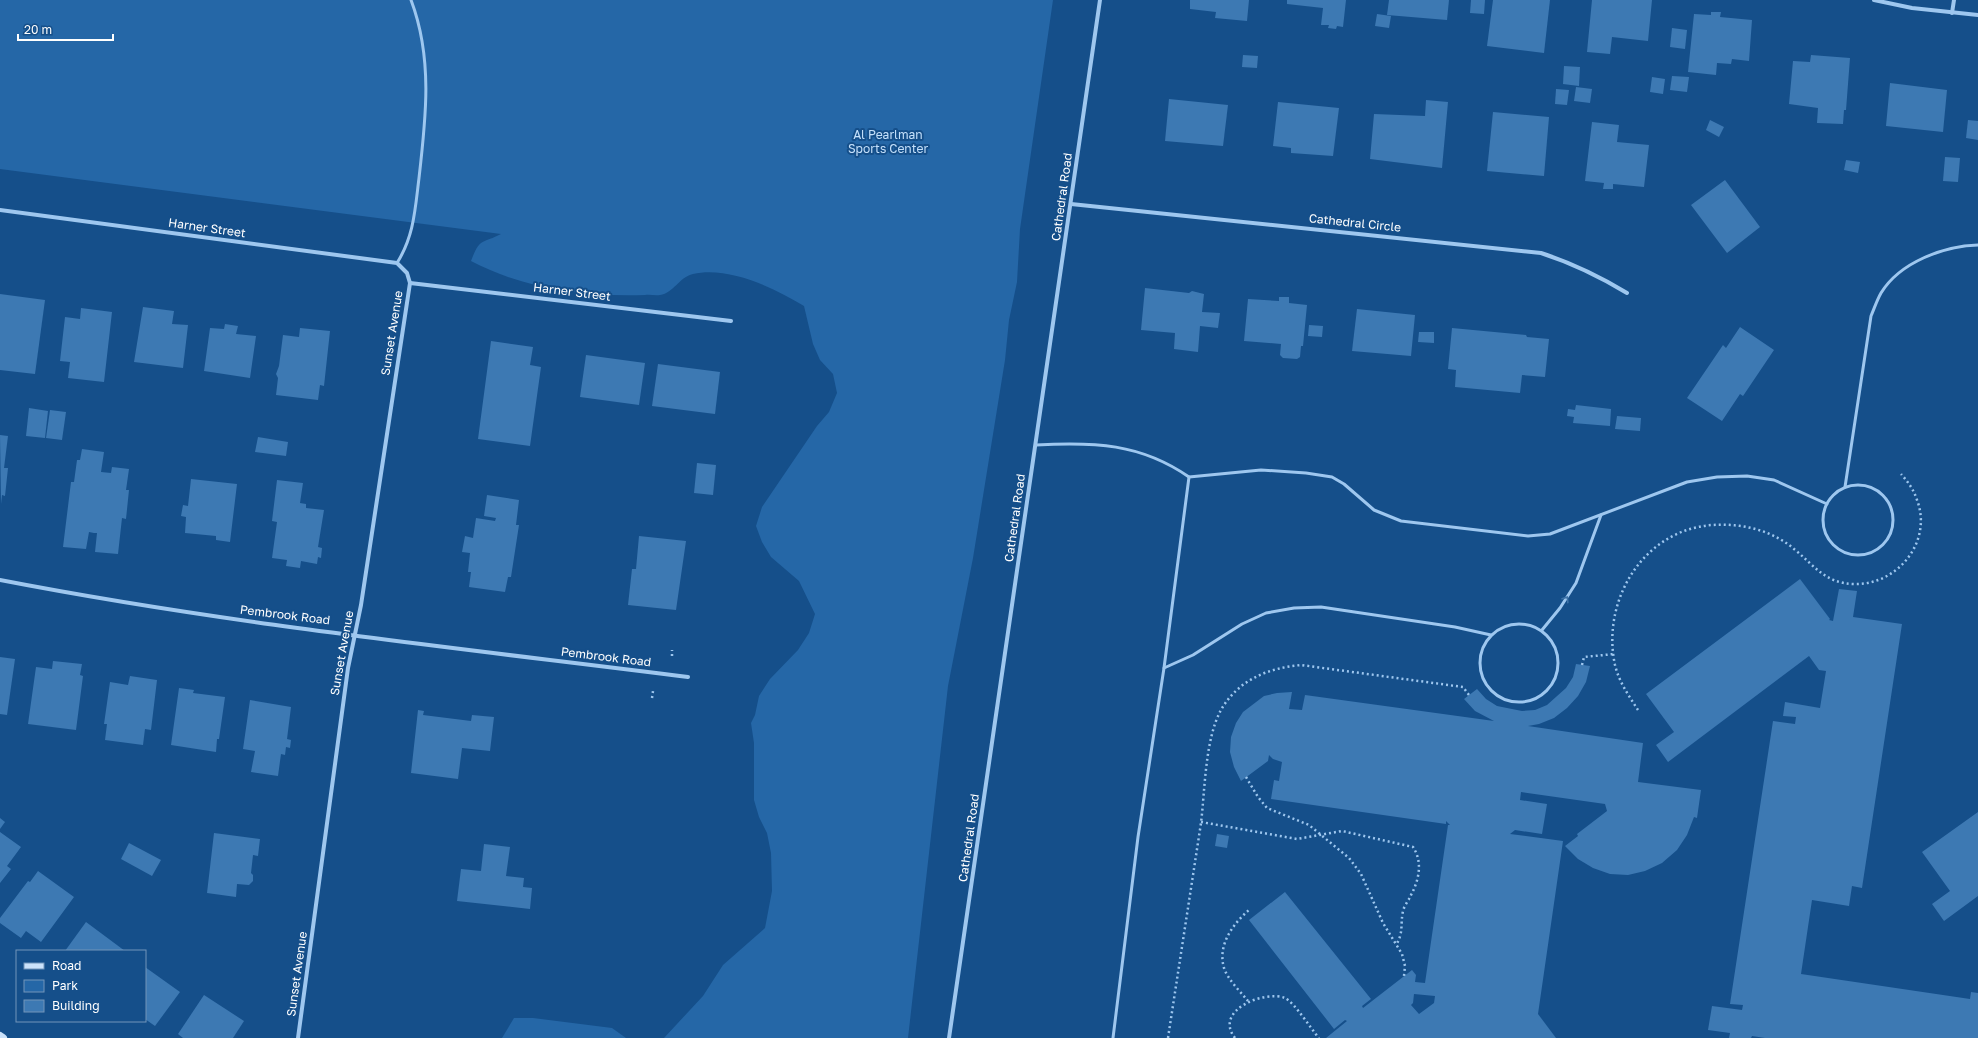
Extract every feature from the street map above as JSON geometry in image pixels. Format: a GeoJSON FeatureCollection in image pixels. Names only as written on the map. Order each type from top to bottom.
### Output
{"type":"FeatureCollection","features":[{"type":"Feature","properties":{"kind":"street","name":"Cathedral Road"},"geometry":{"type":"LineString","coordinates":[[950,1038],[1100,0]]}},
{"type":"Feature","properties":{"kind":"street"},"geometry":{"type":"LineString","coordinates":[[1874,0],[1905,7],[1978,15]]}},
{"type":"Feature","properties":{"kind":"street"},"geometry":{"type":"LineString","coordinates":[[1952,13],[1954,0]]}},
{"type":"Feature","properties":{"kind":"street","name":"Cathedral Circle"},"geometry":{"type":"LineString","coordinates":[[1071,204],[1541,253],[1570,262],[1599,276],[1627,293]]}},
{"type":"Feature","properties":{"kind":"street","name":"Harner Street"},"geometry":{"type":"LineString","coordinates":[[0,210],[397,263]]}},
{"type":"Feature","properties":{"kind":"street","name":"Sunset Avenue"},"geometry":{"type":"LineString","coordinates":[[298,1038],[348,668],[355,635],[410,283],[407,272],[397,263]]}},
{"type":"Feature","properties":{"kind":"street","name":"Harner Street"},"geometry":{"type":"LineString","coordinates":[[410,283],[731,321]]}},
{"type":"Feature","properties":{"kind":"street","name":"Pembrook Road"},"geometry":{"type":"LineString","coordinates":[[0,580],[132,604],[355,635],[688,677]]}},
{"type":"Feature","properties":{"kind":"lane"},"geometry":{"type":"LineString","coordinates":[[397,263],[406,249],[412,230],[424,132],[427,90],[426,60],[421,31],[411,0]]}},
{"type":"Feature","properties":{"kind":"lane"},"geometry":{"type":"LineString","coordinates":[[1845,487],[1871,316],[1881,292],[1898,274],[1920,259],[1940,251],[1967,245],[1978,245]]}},
{"type":"Feature","properties":{"kind":"lane"},"geometry":{"type":"LineString","coordinates":[[1036,445],[1099,444],[1127,448],[1162,461],[1189,477],[1261,470],[1306,473],[1332,477],[1344,484],[1374,510],[1394,519],[1528,536],[1550,534],[1687,482],[1717,477],[1747,476],[1774,480],[1827,504]]}},
{"type":"Feature","properties":{"kind":"lane"},"geometry":{"type":"LineString","coordinates":[[1113,1038],[1138,837],[1164,668],[1189,477]]}},
{"type":"Feature","properties":{"kind":"lane"},"geometry":{"type":"LineString","coordinates":[[1857,485],[1869,486],[1880,492],[1888,501],[1893,512],[1893,524],[1890,536],[1882,546],[1872,552],[1860,555],[1848,554],[1837,548],[1829,539],[1824,527],[1824,515],[1827,504],[1835,494],[1845,487],[1857,485]]}},
{"type":"Feature","properties":{"kind":"lane"},"geometry":{"type":"LineString","coordinates":[[1542,630],[1560,608],[1576,583],[1600,515]]}},
{"type":"Feature","properties":{"kind":"lane"},"geometry":{"type":"LineString","coordinates":[[1164,668],[1192,655],[1242,624],[1266,613],[1294,608],[1321,607],[1491,635]]}},
{"type":"Feature","properties":{"kind":"lane"},"geometry":{"type":"LineString","coordinates":[[1516,623],[1529,625],[1542,630],[1552,639],[1557,652],[1559,666],[1555,679],[1547,690],[1536,698],[1523,702],[1509,701],[1497,695],[1487,686],[1481,673],[1480,659],[1484,646],[1491,635],[1502,627],[1516,623]]}},
{"type":"Feature","properties":{"kind":"path"},"geometry":{"type":"LineString","coordinates":[[1638,710],[1623,686],[1616,666],[1612,624],[1616,604],[1624,584],[1636,567],[1650,552],[1667,539],[1689,530],[1711,525],[1735,525],[1757,529],[1784,542],[1824,576],[1838,582],[1869,584],[1883,579],[1896,571],[1907,559],[1915,546],[1920,524],[1918,500],[1911,486],[1901,474]]}},
{"type":"Feature","properties":{"kind":"path"},"geometry":{"type":"LineString","coordinates":[[1582,665],[1584,658],[1614,654]]}},
{"type":"Feature","properties":{"kind":"path"},"geometry":{"type":"LineString","coordinates":[[1168,1038],[1201,822],[1210,742],[1214,725],[1221,710],[1231,696],[1242,684],[1260,674],[1280,667],[1301,666],[1463,688],[1469,695]]}},
{"type":"Feature","properties":{"kind":"path"},"geometry":{"type":"LineString","coordinates":[[1246,777],[1258,797],[1267,808],[1296,818],[1322,835],[1349,858],[1361,874],[1383,923],[1402,954],[1405,966],[1404,976]]}},
{"type":"Feature","properties":{"kind":"path"},"geometry":{"type":"LineString","coordinates":[[1201,822],[1297,839],[1342,831],[1413,847],[1418,854],[1419,865],[1417,884],[1403,910],[1401,936],[1396,945]]}},
{"type":"Feature","properties":{"kind":"path"},"geometry":{"type":"LineString","coordinates":[[1248,1001],[1224,968],[1223,952],[1228,935],[1236,921],[1250,909]]}},
{"type":"Feature","properties":{"kind":"path"},"geometry":{"type":"LineString","coordinates":[[1235,1038],[1231,1034],[1231,1017],[1238,1007],[1248,1001],[1262,998],[1285,998],[1292,1004],[1319,1038]]}},
{"type":"Feature","properties":{"kind":"green space","name":"Al Pearlman Sports Center"},"geometry":{"type":"Polygon","coordinates":[[[0,0],[1053,0],[1020,229],[1017,282],[1009,320],[1005,360],[973,558],[948,686],[908,1038],[664,1038],[703,996],[723,965],[765,928],[772,891],[771,853],[767,833],[759,817],[754,800],[754,743],[751,723],[755,715],[759,696],[770,679],[798,650],[809,633],[815,614],[799,581],[771,557],[762,542],[756,526],[762,507],[817,426],[829,412],[837,393],[833,374],[820,360],[813,344],[804,306],[779,292],[751,280],[721,273],[707,272],[693,274],[684,278],[665,294],[623,295],[578,293],[534,285],[491,271],[471,261],[474,253],[482,242],[501,234],[0,169],[0,0]]]}},
{"type":"Feature","properties":{"kind":"green space"},"geometry":{"type":"Polygon","coordinates":[[[514,1018],[533,1018],[612,1028],[626,1038],[502,1038],[514,1018]]]}},
{"type":"Feature","properties":{"kind":"building"},"geometry":{"type":"Polygon","coordinates":[[[1190,0],[1249,0],[1247,21],[1215,18],[1216,12],[1190,9],[1190,0]]]}},
{"type":"Feature","properties":{"kind":"building"},"geometry":{"type":"Polygon","coordinates":[[[1287,0],[1346,0],[1343,27],[1337,26],[1336,29],[1328,28],[1329,25],[1321,25],[1323,8],[1287,4],[1287,0]]]}},
{"type":"Feature","properties":{"kind":"building"},"geometry":{"type":"Polygon","coordinates":[[[1389,0],[1449,0],[1447,20],[1387,15],[1389,0]]]}},
{"type":"Feature","properties":{"kind":"building"},"geometry":{"type":"Polygon","coordinates":[[[1471,0],[1485,0],[1484,14],[1470,13],[1471,0]]]}},
{"type":"Feature","properties":{"kind":"building"},"geometry":{"type":"Polygon","coordinates":[[[1493,0],[1550,0],[1544,53],[1487,46],[1493,0]]]}},
{"type":"Feature","properties":{"kind":"building"},"geometry":{"type":"Polygon","coordinates":[[[1592,0],[1652,0],[1648,41],[1612,37],[1610,54],[1587,52],[1592,0]]]}},
{"type":"Feature","properties":{"kind":"building"},"geometry":{"type":"Polygon","coordinates":[[[1711,12],[1721,12],[1720,17],[1752,20],[1749,61],[1732,59],[1731,64],[1717,63],[1716,75],[1688,72],[1694,14],[1711,15],[1711,12]]]}},
{"type":"Feature","properties":{"kind":"building"},"geometry":{"type":"Polygon","coordinates":[[[1377,14],[1391,16],[1389,28],[1375,26],[1377,14]]]}},
{"type":"Feature","properties":{"kind":"building"},"geometry":{"type":"Polygon","coordinates":[[[1672,28],[1687,30],[1685,49],[1670,47],[1672,28]]]}},
{"type":"Feature","properties":{"kind":"building"},"geometry":{"type":"Polygon","coordinates":[[[1243,55],[1258,56],[1257,68],[1242,67],[1243,55]]]}},
{"type":"Feature","properties":{"kind":"building"},"geometry":{"type":"Polygon","coordinates":[[[1811,55],[1850,58],[1846,110],[1844,110],[1843,124],[1817,123],[1818,108],[1789,104],[1793,61],[1810,62],[1811,55]]]}},
{"type":"Feature","properties":{"kind":"building"},"geometry":{"type":"Polygon","coordinates":[[[1564,66],[1580,67],[1579,86],[1563,84],[1564,66]]]}},
{"type":"Feature","properties":{"kind":"building"},"geometry":{"type":"Polygon","coordinates":[[[1672,76],[1689,77],[1687,92],[1670,90],[1672,76]]]}},
{"type":"Feature","properties":{"kind":"building"},"geometry":{"type":"Polygon","coordinates":[[[1652,77],[1665,79],[1663,94],[1650,92],[1652,77]]]}},
{"type":"Feature","properties":{"kind":"building"},"geometry":{"type":"Polygon","coordinates":[[[1890,83],[1947,90],[1943,132],[1886,126],[1890,83]]]}},
{"type":"Feature","properties":{"kind":"building"},"geometry":{"type":"Polygon","coordinates":[[[1576,87],[1592,89],[1590,103],[1574,101],[1576,87]]]}},
{"type":"Feature","properties":{"kind":"building"},"geometry":{"type":"Polygon","coordinates":[[[1556,89],[1569,90],[1567,105],[1555,104],[1556,89]]]}},
{"type":"Feature","properties":{"kind":"building"},"geometry":{"type":"Polygon","coordinates":[[[1169,99],[1228,105],[1223,146],[1165,141],[1169,99]]]}},
{"type":"Feature","properties":{"kind":"building"},"geometry":{"type":"Polygon","coordinates":[[[1426,100],[1448,102],[1442,168],[1370,159],[1374,114],[1425,116],[1426,100]]]}},
{"type":"Feature","properties":{"kind":"building"},"geometry":{"type":"Polygon","coordinates":[[[1278,102],[1339,108],[1333,156],[1291,153],[1291,148],[1273,146],[1278,102]]]}},
{"type":"Feature","properties":{"kind":"building"},"geometry":{"type":"Polygon","coordinates":[[[1493,112],[1549,117],[1544,176],[1487,171],[1493,112]]]}},
{"type":"Feature","properties":{"kind":"building"},"geometry":{"type":"Polygon","coordinates":[[[1710,120],[1724,127],[1719,137],[1706,130],[1710,120]]]}},
{"type":"Feature","properties":{"kind":"building"},"geometry":{"type":"Polygon","coordinates":[[[1968,120],[1978,121],[1978,140],[1966,138],[1968,120]]]}},
{"type":"Feature","properties":{"kind":"building"},"geometry":{"type":"Polygon","coordinates":[[[1592,122],[1619,125],[1617,142],[1649,145],[1644,187],[1613,184],[1613,189],[1603,189],[1604,183],[1585,181],[1592,122]]]}},
{"type":"Feature","properties":{"kind":"building"},"geometry":{"type":"Polygon","coordinates":[[[1945,157],[1960,158],[1958,182],[1943,181],[1945,157]]]}},
{"type":"Feature","properties":{"kind":"building"},"geometry":{"type":"Polygon","coordinates":[[[1846,160],[1860,162],[1858,173],[1844,170],[1846,160]]]}},
{"type":"Feature","properties":{"kind":"building"},"geometry":{"type":"Polygon","coordinates":[[[1725,180],[1760,227],[1727,253],[1691,205],[1725,180]]]}},
{"type":"Feature","properties":{"kind":"building"},"geometry":{"type":"Polygon","coordinates":[[[1145,288],[1189,293],[1192,291],[1204,294],[1202,312],[1220,313],[1218,328],[1200,326],[1198,352],[1174,349],[1175,333],[1141,330],[1145,288]]]}},
{"type":"Feature","properties":{"kind":"building"},"geometry":{"type":"Polygon","coordinates":[[[0,294],[45,300],[35,374],[0,370],[0,294]]]}},
{"type":"Feature","properties":{"kind":"building"},"geometry":{"type":"Polygon","coordinates":[[[1279,297],[1289,297],[1289,303],[1307,305],[1303,346],[1301,346],[1300,357],[1297,359],[1283,358],[1280,355],[1281,344],[1244,341],[1248,299],[1279,301],[1279,297]]]}},
{"type":"Feature","properties":{"kind":"building"},"geometry":{"type":"Polygon","coordinates":[[[143,307],[174,311],[172,324],[188,325],[183,368],[134,362],[143,307]]]}},
{"type":"Feature","properties":{"kind":"building"},"geometry":{"type":"Polygon","coordinates":[[[81,308],[112,312],[104,382],[68,378],[70,362],[60,361],[65,317],[80,319],[81,308]]]}},
{"type":"Feature","properties":{"kind":"building"},"geometry":{"type":"Polygon","coordinates":[[[1357,309],[1415,315],[1411,356],[1352,351],[1357,309]]]}},
{"type":"Feature","properties":{"kind":"building"},"geometry":{"type":"Polygon","coordinates":[[[225,324],[238,326],[236,334],[256,336],[250,378],[204,371],[210,328],[224,329],[225,324]]]}},
{"type":"Feature","properties":{"kind":"building"},"geometry":{"type":"Polygon","coordinates":[[[1309,325],[1323,326],[1322,337],[1308,336],[1309,325]]]}},
{"type":"Feature","properties":{"kind":"building"},"geometry":{"type":"Polygon","coordinates":[[[1740,327],[1774,350],[1743,396],[1740,394],[1722,421],[1687,398],[1723,345],[1726,348],[1740,327]]]}},
{"type":"Feature","properties":{"kind":"building"},"geometry":{"type":"Polygon","coordinates":[[[300,328],[330,331],[324,386],[320,385],[318,400],[276,395],[278,378],[276,374],[279,366],[283,335],[299,337],[300,328]]]}},
{"type":"Feature","properties":{"kind":"building"},"geometry":{"type":"Polygon","coordinates":[[[1452,328],[1526,335],[1527,337],[1549,339],[1545,377],[1522,375],[1520,393],[1455,387],[1456,370],[1448,369],[1452,328]]]}},
{"type":"Feature","properties":{"kind":"building"},"geometry":{"type":"Polygon","coordinates":[[[1419,332],[1434,332],[1434,343],[1418,342],[1419,332]]]}},
{"type":"Feature","properties":{"kind":"building"},"geometry":{"type":"Polygon","coordinates":[[[491,341],[533,347],[530,365],[541,367],[530,446],[478,439],[491,341]]]}},
{"type":"Feature","properties":{"kind":"building"},"geometry":{"type":"Polygon","coordinates":[[[586,355],[645,363],[639,405],[580,397],[586,355]]]}},
{"type":"Feature","properties":{"kind":"building"},"geometry":{"type":"Polygon","coordinates":[[[658,364],[720,372],[715,414],[652,406],[658,364]]]}},
{"type":"Feature","properties":{"kind":"building"},"geometry":{"type":"Polygon","coordinates":[[[1576,405],[1611,409],[1610,426],[1573,423],[1574,417],[1567,416],[1568,409],[1575,410],[1576,405]]]}},
{"type":"Feature","properties":{"kind":"building"},"geometry":{"type":"Polygon","coordinates":[[[29,408],[48,411],[45,438],[26,436],[29,408]]]}},
{"type":"Feature","properties":{"kind":"building"},"geometry":{"type":"Polygon","coordinates":[[[50,410],[66,412],[62,440],[46,438],[50,410]]]}},
{"type":"Feature","properties":{"kind":"building"},"geometry":{"type":"Polygon","coordinates":[[[1617,416],[1641,418],[1640,431],[1615,429],[1617,416]]]}},
{"type":"Feature","properties":{"kind":"building"},"geometry":{"type":"Polygon","coordinates":[[[0,435],[8,436],[4,468],[8,468],[5,496],[2,495],[1,504],[0,435]]]}},
{"type":"Feature","properties":{"kind":"building"},"geometry":{"type":"Polygon","coordinates":[[[258,437],[288,442],[286,456],[255,452],[258,437]]]}},
{"type":"Feature","properties":{"kind":"building"},"geometry":{"type":"Polygon","coordinates":[[[82,449],[104,452],[101,472],[111,473],[112,467],[129,469],[126,490],[129,490],[126,519],[122,518],[118,554],[95,552],[97,533],[89,532],[86,549],[63,547],[71,482],[74,482],[77,460],[80,460],[82,449]]]}},
{"type":"Feature","properties":{"kind":"building"},"geometry":{"type":"Polygon","coordinates":[[[697,463],[716,465],[713,495],[694,493],[697,463]]]}},
{"type":"Feature","properties":{"kind":"building"},"geometry":{"type":"Polygon","coordinates":[[[191,479],[237,484],[230,542],[216,540],[216,536],[185,533],[186,517],[181,516],[183,505],[188,506],[191,479]]]}},
{"type":"Feature","properties":{"kind":"building"},"geometry":{"type":"Polygon","coordinates":[[[277,480],[303,483],[300,503],[306,504],[306,508],[324,510],[318,547],[322,548],[321,558],[318,557],[317,564],[301,561],[300,568],[286,566],[287,560],[272,558],[277,522],[272,521],[277,480]]]}},
{"type":"Feature","properties":{"kind":"building"},"geometry":{"type":"Polygon","coordinates":[[[487,495],[519,500],[516,525],[519,525],[511,577],[508,577],[505,592],[469,587],[471,572],[468,572],[470,553],[462,552],[465,536],[473,538],[476,518],[495,521],[496,518],[484,516],[487,495]]]}},
{"type":"Feature","properties":{"kind":"building"},"geometry":{"type":"Polygon","coordinates":[[[639,536],[686,541],[676,610],[628,605],[632,569],[636,569],[639,536]]]}},
{"type":"Feature","properties":{"kind":"building"},"geometry":{"type":"Polygon","coordinates":[[[1800,579],[1830,619],[1829,620],[1833,621],[1839,589],[1857,591],[1853,617],[1902,624],[1862,888],[1852,886],[1849,906],[1812,900],[1801,974],[1970,999],[1971,992],[1978,993],[1978,1038],[1765,1038],[1752,1036],[1751,1038],[1729,1038],[1730,1033],[1708,1030],[1712,1006],[1742,1010],[1743,1005],[1730,1004],[1773,721],[1795,724],[1796,717],[1783,716],[1785,702],[1820,708],[1826,671],[1819,670],[1809,656],[1668,762],[1656,745],[1674,732],[1646,694],[1800,579]]]}},
{"type":"Feature","properties":{"kind":"building"},"geometry":{"type":"Polygon","coordinates":[[[0,657],[15,659],[7,715],[0,714],[0,657]]]}},
{"type":"Feature","properties":{"kind":"building"},"geometry":{"type":"Polygon","coordinates":[[[53,661],[82,664],[80,675],[83,676],[76,730],[28,724],[36,667],[52,669],[53,661]]]}},
{"type":"Feature","properties":{"kind":"building"},"geometry":{"type":"Polygon","coordinates":[[[1576,664],[1590,666],[1586,682],[1578,696],[1567,708],[1554,718],[1539,724],[1528,726],[1643,743],[1638,782],[1701,790],[1697,818],[1694,817],[1687,835],[1677,850],[1662,863],[1645,871],[1628,875],[1610,874],[1593,868],[1578,859],[1565,846],[1578,836],[1577,834],[1607,811],[1605,804],[1521,792],[1520,800],[1547,804],[1542,834],[1515,830],[1510,834],[1563,841],[1538,1014],[1556,1038],[1326,1038],[1347,1021],[1345,1020],[1334,1029],[1249,920],[1285,892],[1371,999],[1362,1006],[1363,1008],[1412,970],[1416,975],[1415,982],[1425,983],[1448,825],[1450,825],[1446,821],[1446,824],[1271,799],[1274,780],[1279,781],[1282,762],[1273,759],[1269,755],[1268,761],[1241,781],[1234,767],[1230,752],[1231,737],[1236,723],[1243,712],[1264,696],[1292,692],[1289,709],[1302,710],[1305,695],[1494,721],[1475,711],[1464,699],[1477,689],[1486,699],[1497,706],[1522,711],[1535,710],[1547,705],[1566,688],[1573,677],[1576,664]],[[1414,994],[1413,1003],[1411,1005],[1419,1014],[1434,1003],[1435,996],[1414,994]]]}},
{"type":"Feature","properties":{"kind":"building"},"geometry":{"type":"Polygon","coordinates":[[[130,676],[157,680],[151,730],[145,729],[143,745],[105,740],[107,724],[104,724],[110,682],[128,685],[130,676]]]}},
{"type":"Feature","properties":{"kind":"building"},"geometry":{"type":"Polygon","coordinates":[[[179,688],[194,690],[193,693],[225,697],[216,752],[171,745],[179,688]]]}},
{"type":"Feature","properties":{"kind":"building"},"geometry":{"type":"Polygon","coordinates":[[[250,700],[291,707],[287,739],[291,740],[290,748],[286,747],[285,755],[281,754],[278,776],[251,772],[255,751],[243,749],[250,700]]]}},
{"type":"Feature","properties":{"kind":"building"},"geometry":{"type":"Polygon","coordinates":[[[418,710],[424,711],[423,715],[471,721],[472,715],[494,717],[490,751],[462,748],[458,779],[411,773],[418,710]]]}},
{"type":"Feature","properties":{"kind":"building"},"geometry":{"type":"Polygon","coordinates":[[[1978,812],[1978,896],[1944,921],[1932,904],[1950,891],[1922,852],[1978,812]]]}},
{"type":"Feature","properties":{"kind":"building"},"geometry":{"type":"Polygon","coordinates":[[[0,818],[5,822],[0,829],[0,818]]]}},
{"type":"Feature","properties":{"kind":"building"},"geometry":{"type":"Polygon","coordinates":[[[0,832],[21,847],[7,866],[11,869],[0,883],[0,832]]]}},
{"type":"Feature","properties":{"kind":"building"},"geometry":{"type":"Polygon","coordinates":[[[214,833],[260,839],[258,856],[253,855],[251,873],[253,875],[253,881],[249,885],[237,884],[236,897],[207,893],[214,833]]]}},
{"type":"Feature","properties":{"kind":"building"},"geometry":{"type":"Polygon","coordinates":[[[1217,834],[1229,836],[1227,848],[1215,846],[1217,834]]]}},
{"type":"Feature","properties":{"kind":"building"},"geometry":{"type":"Polygon","coordinates":[[[129,843],[161,860],[152,876],[121,859],[129,843]]]}},
{"type":"Feature","properties":{"kind":"building"},"geometry":{"type":"Polygon","coordinates":[[[484,844],[510,847],[506,876],[524,878],[523,887],[532,888],[530,909],[457,901],[461,869],[481,871],[484,844]]]}},
{"type":"Feature","properties":{"kind":"building"},"geometry":{"type":"Polygon","coordinates":[[[38,871],[74,897],[41,942],[26,931],[21,938],[0,923],[0,918],[28,881],[30,882],[38,871]]]}},
{"type":"Feature","properties":{"kind":"building"},"geometry":{"type":"Polygon","coordinates":[[[86,922],[124,950],[66,950],[86,922]]]}},
{"type":"Feature","properties":{"kind":"building"},"geometry":{"type":"Polygon","coordinates":[[[146,968],[180,992],[155,1026],[146,1020],[146,968]]]}},
{"type":"Feature","properties":{"kind":"building"},"geometry":{"type":"Polygon","coordinates":[[[204,995],[244,1021],[233,1038],[183,1038],[178,1034],[204,995]]]}}]}
